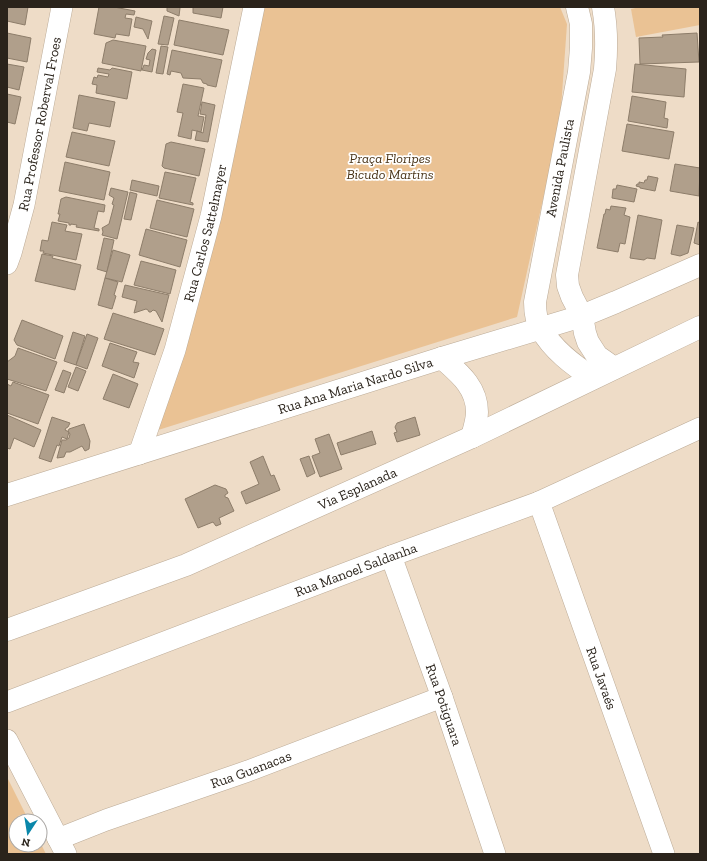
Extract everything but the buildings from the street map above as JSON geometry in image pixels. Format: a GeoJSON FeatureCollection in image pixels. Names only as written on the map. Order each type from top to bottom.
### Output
{"type":"FeatureCollection","features":[{"type":"Feature","properties":{"kind":"main road","name":"Avenida Paulista"},"geometry":{"type":"LineString","coordinates":[[540,328],[536,316],[535,302],[579,72],[581,24],[577,7]]}},
{"type":"Feature","properties":{"kind":"main road","name":"Avenida Paulista"},"geometry":{"type":"LineString","coordinates":[[603,7],[607,37],[605,69],[567,275],[568,286],[582,316],[585,333],[590,346],[597,356],[614,368]]}},
{"type":"Feature","properties":{"kind":"main road","name":"Rua Ana Maria Nardo Silva"},"geometry":{"type":"LineString","coordinates":[[7,495],[442,358],[582,316],[700,265]]}},
{"type":"Feature","properties":{"kind":"main road","name":"Via Esplanada"},"geometry":{"type":"LineString","coordinates":[[7,630],[186,565],[472,437],[700,327]]}},
{"type":"Feature","properties":{"kind":"main road"},"geometry":{"type":"LineString","coordinates":[[540,328],[563,356],[593,378]]}},
{"type":"Feature","properties":{"kind":"main road"},"geometry":{"type":"LineString","coordinates":[[442,358],[460,373],[470,385],[477,412],[472,437]]}},
{"type":"Feature","properties":{"kind":"street","name":"Rua Professor Roberval Froes"},"geometry":{"type":"LineString","coordinates":[[7,264],[24,205],[62,7]]}},
{"type":"Feature","properties":{"kind":"street","name":"Rua Carlos Sattelmayer"},"geometry":{"type":"LineString","coordinates":[[139,454],[175,350],[211,216],[254,7]]}},
{"type":"Feature","properties":{"kind":"street","name":"Rua Manoel Saldanha"},"geometry":{"type":"LineString","coordinates":[[7,702],[391,556],[539,502],[700,428]]}},
{"type":"Feature","properties":{"kind":"street","name":"Rua Javaés"},"geometry":{"type":"LineString","coordinates":[[539,502],[664,854]]}},
{"type":"Feature","properties":{"kind":"street","name":"Rua Potiguara"},"geometry":{"type":"LineString","coordinates":[[391,556],[442,697],[495,854]]}},
{"type":"Feature","properties":{"kind":"street","name":"Rua Guanacas"},"geometry":{"type":"LineString","coordinates":[[62,846],[106,820],[248,771],[442,697]]}},
{"type":"Feature","properties":{"kind":"street"},"geometry":{"type":"LineString","coordinates":[[7,740],[62,846]]}},
{"type":"Feature","properties":{"kind":"green space","name":"Praça Floripes Bicudo Martins"},"geometry":{"type":"Polygon","coordinates":[[[263,7],[560,7],[567,24],[560,122],[517,317],[155,431],[263,7]]]}},
{"type":"Feature","properties":{"kind":"green space"},"geometry":{"type":"Polygon","coordinates":[[[640,7],[700,7],[700,25],[636,37],[631,9],[640,7]]]}},
{"type":"Feature","properties":{"kind":"green space"},"geometry":{"type":"Polygon","coordinates":[[[7,777],[25,813],[8,813],[8,853],[46,854],[7,854],[7,777]]]}}]}
